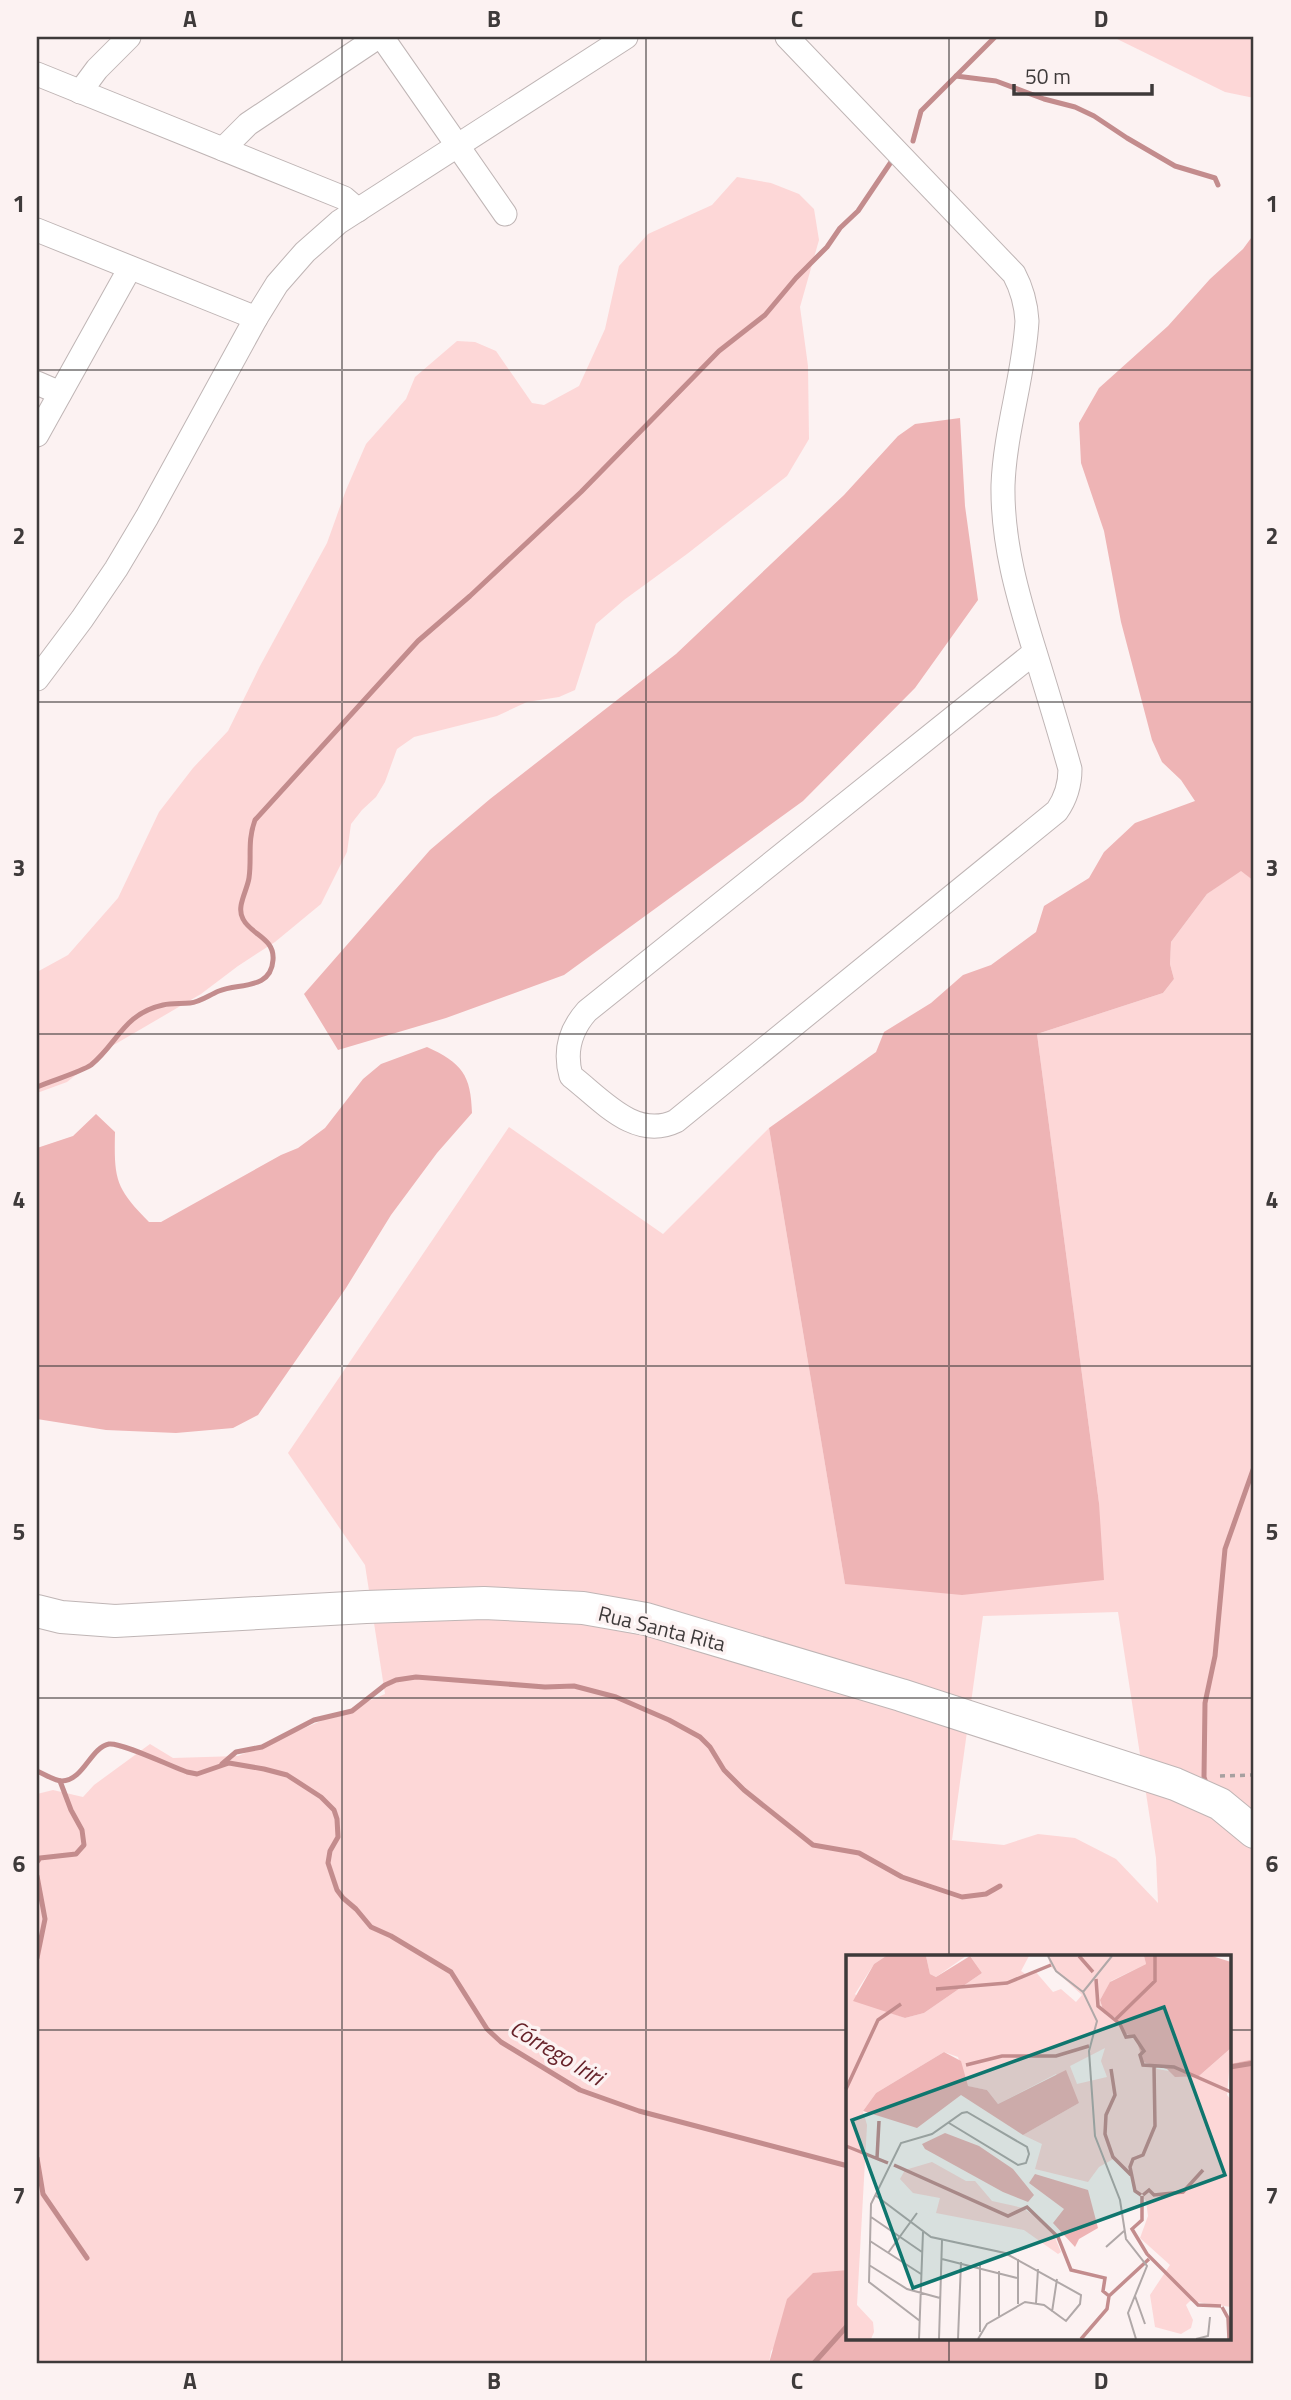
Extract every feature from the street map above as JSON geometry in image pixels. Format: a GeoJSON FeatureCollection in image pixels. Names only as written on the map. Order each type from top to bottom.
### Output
{"type":"FeatureCollection","features":[{"type":"Feature","properties":{"kind":"street"},"geometry":{"type":"LineString","coordinates":[[80,92],[97,69],[128,37]]}},
{"type":"Feature","properties":{"kind":"street"},"geometry":{"type":"LineString","coordinates":[[223,149],[248,124],[380,37],[505,214]]}},
{"type":"Feature","properties":{"kind":"street"},"geometry":{"type":"LineString","coordinates":[[37,680],[129,548],[256,318],[277,284],[305,252],[358,209],[626,37]]}},
{"type":"Feature","properties":{"kind":"street"},"geometry":{"type":"LineString","coordinates":[[787,37],[1014,274],[1020,285],[1027,308],[1027,334],[1005,457],[1003,512],[1015,586],[1035,652],[1070,769],[1067,791],[1057,811],[676,1121],[657,1128],[637,1125],[571,1076],[568,1045],[575,1027],[587,1011],[1035,652]]}},
{"type":"Feature","properties":{"kind":"street"},"geometry":{"type":"LineString","coordinates":[[37,75],[344,198],[358,209]]}},
{"type":"Feature","properties":{"kind":"street"},"geometry":{"type":"LineString","coordinates":[[37,230],[256,318]]}},
{"type":"Feature","properties":{"kind":"street"},"geometry":{"type":"LineString","coordinates":[[37,435],[130,268]]}},
{"type":"Feature","properties":{"kind":"street"},"geometry":{"type":"LineString","coordinates":[[37,383],[60,393]]}},
{"type":"Feature","properties":{"kind":"street","name":"Rua Santa Rita"},"geometry":{"type":"LineString","coordinates":[[37,1611],[61,1617],[115,1621],[484,1603],[583,1608],[646,1619],[901,1695],[1175,1784],[1220,1804],[1254,1832]]}},
{"type":"Feature","properties":{"kind":"shaded area"},"geometry":{"type":"Polygon","coordinates":[[[1113,37],[1254,37],[1254,98],[1225,92],[1113,37]]]}},
{"type":"Feature","properties":{"kind":"shaded area"},"geometry":{"type":"Polygon","coordinates":[[[737,177],[771,183],[799,194],[814,209],[819,240],[800,307],[808,366],[809,439],[787,476],[596,624],[575,690],[559,697],[527,702],[497,716],[414,737],[397,749],[385,782],[376,797],[351,824],[347,852],[321,904],[275,942],[201,994],[112,1046],[67,1082],[37,1093],[37,972],[68,955],[118,898],[159,812],[193,768],[228,731],[327,543],[366,444],[406,399],[415,377],[457,341],[475,342],[496,351],[532,403],[544,405],[579,386],[605,329],[619,266],[648,234],[712,205],[737,177]]]}},
{"type":"Feature","properties":{"kind":"shaded area"},"geometry":{"type":"Polygon","coordinates":[[[1254,234],[1254,881],[1241,871],[1207,894],[1171,942],[1170,964],[1174,979],[1163,993],[1037,1034],[1099,1503],[1104,1580],[962,1595],[845,1584],[769,1128],[876,1052],[884,1032],[931,1003],[963,975],[991,965],[1036,932],[1044,906],[1089,878],[1104,852],[1135,823],[1195,801],[1181,780],[1162,762],[1152,740],[1121,622],[1104,531],[1081,463],[1079,423],[1099,388],[1168,326],[1210,279],[1243,249],[1254,234]]]}},
{"type":"Feature","properties":{"kind":"shaded area"},"geometry":{"type":"Polygon","coordinates":[[[960,418],[965,506],[978,600],[915,688],[803,801],[564,975],[446,1018],[338,1050],[304,994],[430,850],[490,799],[676,654],[844,495],[898,436],[915,424],[960,418]]]}},
{"type":"Feature","properties":{"kind":"shaded area"},"geometry":{"type":"Polygon","coordinates":[[[1241,870],[1254,881],[1254,2059],[1232,2064],[1232,1955],[846,1955],[846,2272],[771,2351],[769,2363],[37,2363],[37,1794],[53,1790],[83,1797],[94,1785],[150,1744],[173,1758],[238,1756],[385,1694],[365,1565],[288,1453],[509,1127],[663,1234],[769,1128],[845,1584],[1099,1503],[1037,1034],[1163,993],[1174,979],[1170,964],[1171,942],[1207,894],[1241,870]],[[1118,1612],[983,1616],[952,1840],[1004,1845],[1038,1834],[1075,1838],[1116,1859],[1158,1903],[1156,1858],[1118,1612]]]}},
{"type":"Feature","properties":{"kind":"shaded area"},"geometry":{"type":"Polygon","coordinates":[[[427,1047],[449,1059],[462,1072],[467,1080],[472,1113],[437,1153],[391,1215],[346,1288],[258,1415],[233,1428],[176,1433],[106,1430],[37,1419],[37,1148],[73,1136],[96,1114],[115,1132],[116,1172],[123,1191],[149,1222],[161,1222],[298,1148],[325,1128],[363,1079],[381,1064],[427,1047]]]}},
{"type":"Feature","properties":{"kind":"shaded area"},"geometry":{"type":"Polygon","coordinates":[[[1254,2059],[1254,2363],[769,2363],[787,2299],[813,2273],[846,2270],[846,2340],[1232,2340],[1232,2064],[1254,2059]]]}},
{"type":"Feature","properties":{"kind":"waterway"},"geometry":{"type":"LineString","coordinates":[[913,141],[921,111],[995,37]]}},
{"type":"Feature","properties":{"kind":"waterway"},"geometry":{"type":"LineString","coordinates":[[956,76],[996,81],[1075,107],[1175,166],[1215,178],[1218,185]]}},
{"type":"Feature","properties":{"kind":"waterway"},"geometry":{"type":"LineString","coordinates":[[37,1087],[91,1065],[130,1022],[150,1009],[166,1004],[194,1002],[219,991],[253,984],[267,976],[271,970],[273,953],[241,914],[249,878],[251,835],[255,820],[418,641],[581,492],[719,351],[765,315],[858,211],[893,159]]}},
{"type":"Feature","properties":{"kind":"waterway"},"geometry":{"type":"LineString","coordinates":[[1207,1786],[1204,1777],[1205,1703],[1215,1656],[1225,1549],[1254,1467]]}},
{"type":"Feature","properties":{"kind":"waterway"},"geometry":{"type":"LineString","coordinates":[[222,1764],[236,1752],[262,1747],[314,1720],[352,1711],[385,1685],[396,1680],[416,1677],[545,1687],[574,1686],[616,1697],[700,1737],[710,1747],[724,1770],[744,1790],[813,1845],[859,1853],[902,1877],[962,1897],[986,1894],[1000,1886]]}},
{"type":"Feature","properties":{"kind":"waterway","name":"Córrego Iriri"},"geometry":{"type":"LineString","coordinates":[[37,1771],[59,1781],[70,1779],[82,1770],[102,1747],[115,1744],[197,1774],[229,1763],[287,1775],[321,1797],[334,1810],[338,1837],[330,1851],[328,1863],[337,1890],[343,1898],[371,1927],[451,1972],[487,2029],[501,2042],[580,2090],[639,2111],[846,2165]]}},
{"type":"Feature","properties":{"kind":"waterway"},"geometry":{"type":"LineString","coordinates":[[37,1862],[40,1858],[76,1854],[84,1845],[82,1830],[60,1781]]}},
{"type":"Feature","properties":{"kind":"waterway"},"geometry":{"type":"LineString","coordinates":[[37,1876],[45,1919],[37,1958]]}},
{"type":"Feature","properties":{"kind":"waterway","name":"Córrego Iriri"},"geometry":{"type":"LineString","coordinates":[[1232,2067],[1254,2063]]}},
{"type":"Feature","properties":{"kind":"waterway"},"geometry":{"type":"LineString","coordinates":[[37,2158],[43,2194],[87,2258]]}},
{"type":"Feature","properties":{"kind":"waterway"},"geometry":{"type":"LineString","coordinates":[[814,2363],[846,2327]]}}]}
